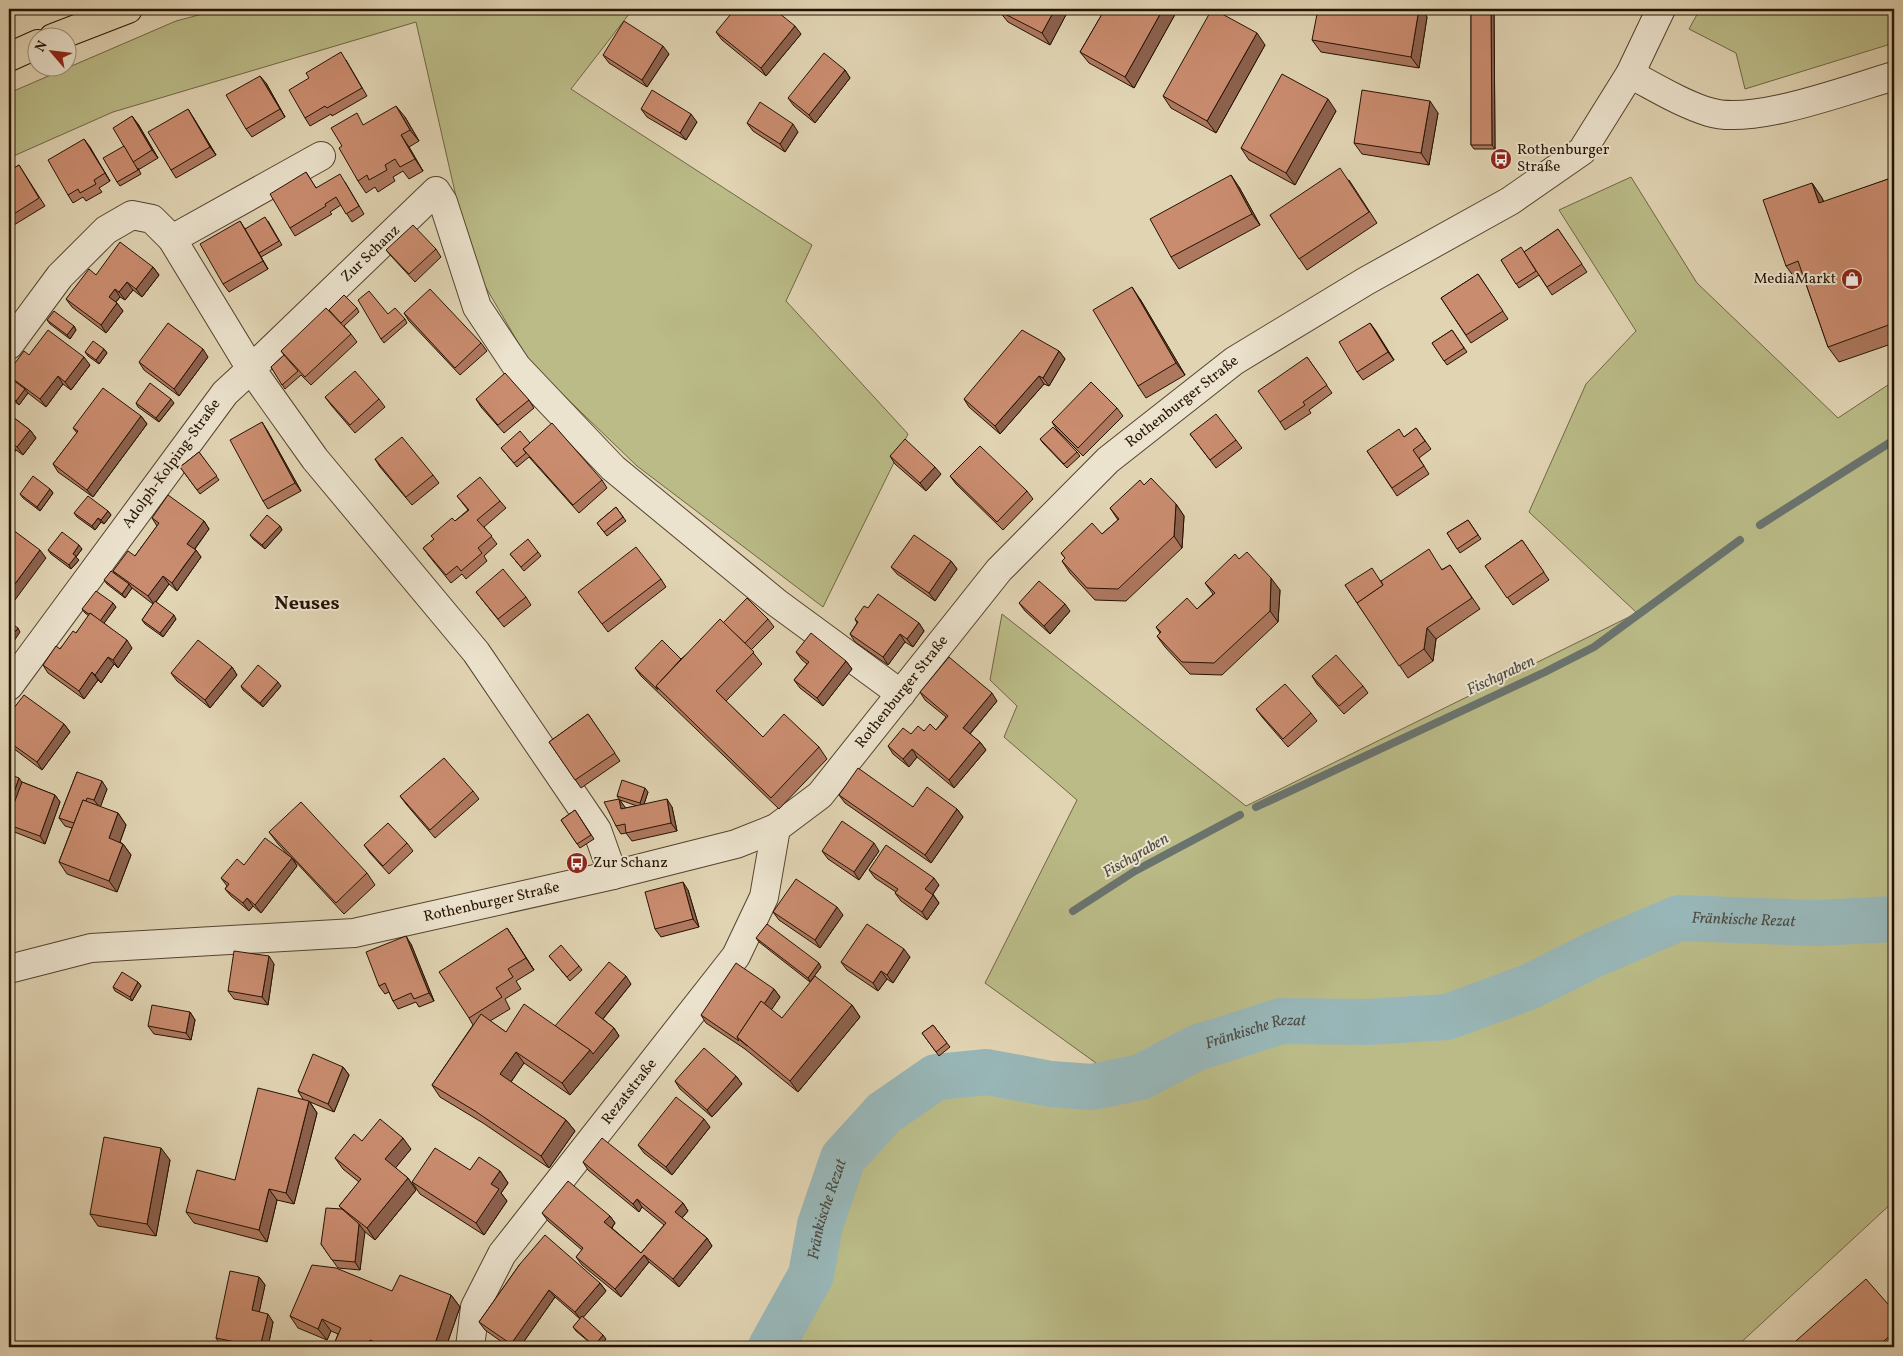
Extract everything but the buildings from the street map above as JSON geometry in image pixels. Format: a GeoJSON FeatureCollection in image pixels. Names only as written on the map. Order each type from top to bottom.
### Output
{"type":"FeatureCollection","features":[{"type":"Feature","properties":{"kind":"main road"},"geometry":{"type":"LineString","coordinates":[[78,28],[128,9]]}},
{"type":"Feature","properties":{"kind":"main road"},"geometry":{"type":"LineString","coordinates":[[9,57],[28,48]]}},
{"type":"Feature","properties":{"kind":"street","name":"Rothenburger Straße"},"geometry":{"type":"LineString","coordinates":[[9,968],[91,948],[354,933],[614,875],[736,844],[776,828],[820,795],[999,570],[1108,460],[1234,361],[1366,281],[1510,201],[1582,150],[1630,74],[1661,9]]}},
{"type":"Feature","properties":{"kind":"street"},"geometry":{"type":"LineString","coordinates":[[1630,74],[1709,112],[1730,116],[1785,108],[1894,76]]}},
{"type":"Feature","properties":{"kind":"street"},"geometry":{"type":"LineString","coordinates":[[172,239],[321,156]]}},
{"type":"Feature","properties":{"kind":"street","name":"Zur Schanz"},"geometry":{"type":"LineString","coordinates":[[251,369],[436,191],[443,202],[477,307],[517,367],[613,468],[777,603],[902,694]]}},
{"type":"Feature","properties":{"kind":"street"},"geometry":{"type":"LineString","coordinates":[[9,345],[60,276],[106,230],[132,215],[152,219],[172,239],[251,369],[315,459],[476,652],[597,830],[614,875]]}},
{"type":"Feature","properties":{"kind":"street","name":"Adolph-Kolping-Straße"},"geometry":{"type":"LineString","coordinates":[[9,686],[225,393],[251,369]]}},
{"type":"Feature","properties":{"kind":"street","name":"Rezatstraße"},"geometry":{"type":"LineString","coordinates":[[470,1347],[475,1308],[502,1254],[736,956],[764,897],[776,828]]}},
{"type":"Feature","properties":{"kind":"green space"},"geometry":{"type":"Polygon","coordinates":[[[221,9],[633,9],[571,89],[812,245],[786,301],[908,434],[823,607],[637,466],[530,363],[471,262],[416,22],[113,112],[9,158],[9,93],[44,78],[78,78],[78,63],[176,21],[221,9]]]}},
{"type":"Feature","properties":{"kind":"green space"},"geometry":{"type":"Polygon","coordinates":[[[1700,9],[1894,9],[1894,43],[1745,89],[1736,53],[1689,29],[1700,9]]]}},
{"type":"Feature","properties":{"kind":"green space"},"geometry":{"type":"Polygon","coordinates":[[[1631,177],[1697,283],[1838,418],[1894,381],[1894,1201],[1736,1347],[798,1347],[827,1269],[847,1183],[897,1120],[956,1086],[998,1084],[1069,1104],[1132,1089],[985,983],[1077,800],[1004,737],[1017,706],[990,680],[1002,614],[1246,806],[1637,613],[1529,512],[1586,384],[1636,331],[1559,210],[1631,177]]]}},
{"type":"Feature","properties":{"kind":"waterway","name":"Fischgraben"},"geometry":{"type":"LineString","coordinates":[[1760,525],[1894,440]]}},
{"type":"Feature","properties":{"kind":"waterway","name":"Fischgraben"},"geometry":{"type":"LineString","coordinates":[[1256,807],[1545,672],[1594,647],[1740,540]]}},
{"type":"Feature","properties":{"kind":"waterway","name":"Fischgraben"},"geometry":{"type":"LineString","coordinates":[[1073,911],[1135,871],[1240,815]]}},
{"type":"Feature","properties":{"kind":"waterway","name":"Fränkische Rezat"},"geometry":{"type":"LineString","coordinates":[[771,1347],[811,1275],[820,1225],[843,1158],[884,1113],[936,1077],[987,1072],[1051,1084],[1092,1087],[1141,1077],[1196,1048],[1281,1021],[1368,1022],[1447,1017],[1529,987],[1595,954],[1679,918],[1817,923],[1894,919]]}},
{"type":"Feature","properties":{"kind":"place","name":"Rothenburger Straße"},"geometry":{"type":"Point","coordinates":[1501,159]}},
{"type":"Feature","properties":{"kind":"place","name":"MediaMarkt"},"geometry":{"type":"Point","coordinates":[1852,279]}},
{"type":"Feature","properties":{"kind":"place","name":"Zur Schanz"},"geometry":{"type":"Point","coordinates":[577,863]}},
{"type":"Feature","properties":{"kind":"district","name":"Neuses"},"geometry":{"type":"Point","coordinates":[307,604]}}]}
